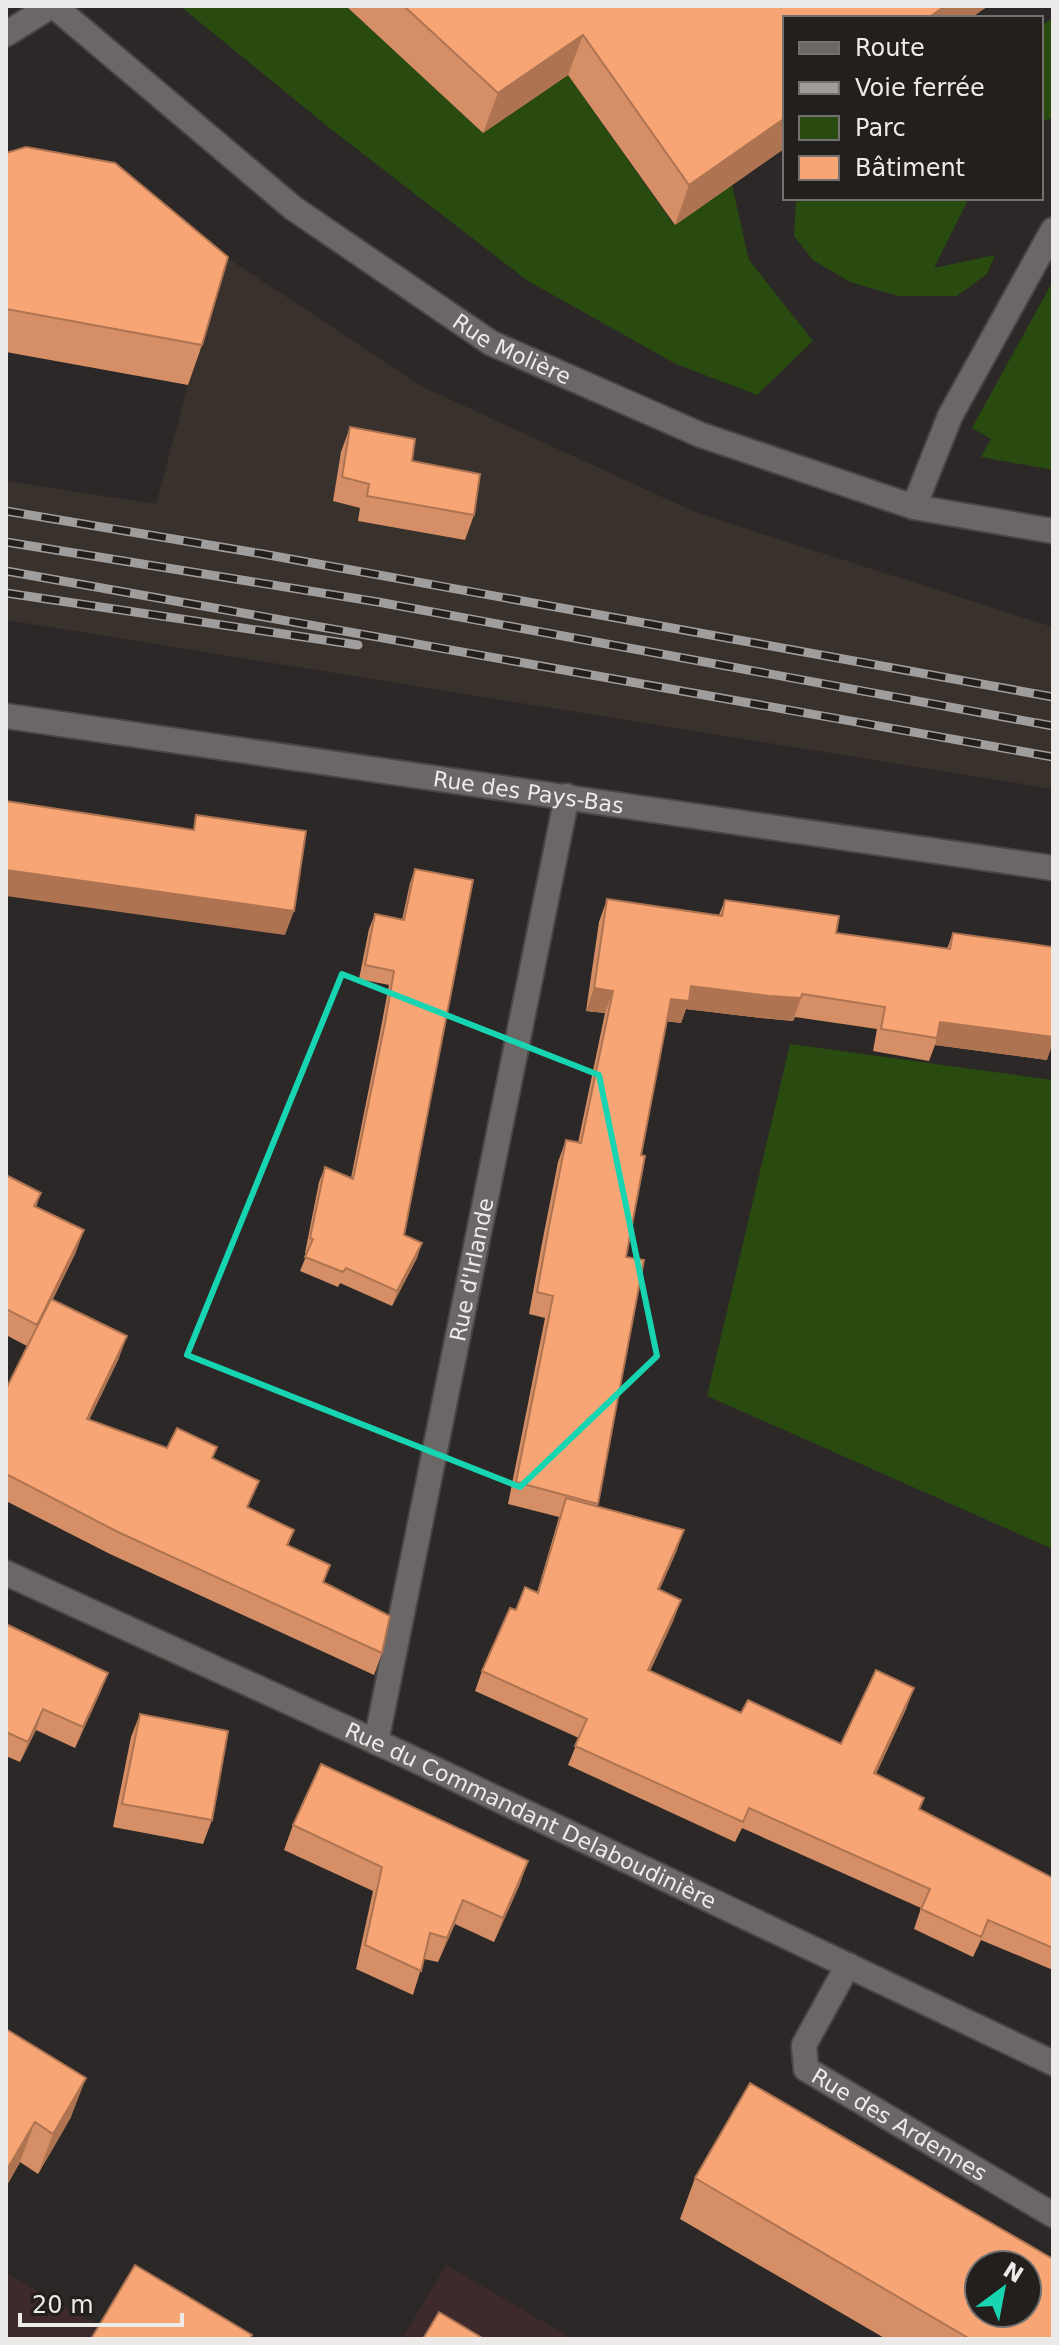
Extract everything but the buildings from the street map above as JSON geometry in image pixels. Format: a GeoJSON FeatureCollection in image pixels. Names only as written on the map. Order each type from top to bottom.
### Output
{"type":"FeatureCollection","features":[{"type":"Feature","properties":{"kind":"street"},"geometry":{"type":"LineString","coordinates":[[6,34],[53,6]]}},
{"type":"Feature","properties":{"kind":"street","name":"Rue Molière"},"geometry":{"type":"LineString","coordinates":[[53,6],[293,208],[491,343],[701,435],[914,507],[1053,531]]}},
{"type":"Feature","properties":{"kind":"street"},"geometry":{"type":"LineString","coordinates":[[914,507],[950,416],[1053,230]]}},
{"type":"Feature","properties":{"kind":"street","name":"Rue des Pays-Bas"},"geometry":{"type":"LineString","coordinates":[[6,716],[1053,868]]}},
{"type":"Feature","properties":{"kind":"street","name":"Rue d'Irlande"},"geometry":{"type":"LineString","coordinates":[[376,1742],[567,796]]}},
{"type":"Feature","properties":{"kind":"street","name":"Rue du Commandant Delaboudinière"},"geometry":{"type":"LineString","coordinates":[[6,1573],[376,1742],[1053,2063]]}},
{"type":"Feature","properties":{"kind":"street","name":"Rue des Ardennes"},"geometry":{"type":"LineString","coordinates":[[848,1965],[804,2045],[806,2069],[1053,2215]]}},
{"type":"Feature","properties":{"kind":"highlighted area"},"geometry":{"type":"Polygon","coordinates":[[[342,974],[599,1075],[657,1356],[520,1487],[187,1355],[342,974]]]}},
{"type":"Feature","properties":{"kind":"shaded area"},"geometry":{"type":"Polygon","coordinates":[[[223,255],[421,386],[697,513],[1053,627],[1053,789],[6,620],[6,481],[156,504],[223,255]]]}},
{"type":"Feature","properties":{"kind":"shaded area"},"geometry":{"type":"Polygon","coordinates":[[[446,2265],[573,2339],[402,2339],[446,2265]]]}},
{"type":"Feature","properties":{"kind":"shaded area"},"geometry":{"type":"Polygon","coordinates":[[[6,2273],[104,2329],[190,2339],[6,2339],[6,2273]]]}},
{"type":"Feature","properties":{"kind":"green space"},"geometry":{"type":"Polygon","coordinates":[[[180,6],[346,6],[483,133],[568,75],[674,225],[732,185],[749,260],[813,341],[757,395],[676,364],[528,281],[332,130],[180,6]]]}},
{"type":"Feature","properties":{"kind":"green space"},"geometry":{"type":"Polygon","coordinates":[[[1053,18],[1053,118],[1043,120],[1043,25],[1053,18]]]}},
{"type":"Feature","properties":{"kind":"green space"},"geometry":{"type":"Polygon","coordinates":[[[799,200],[968,200],[934,268],[995,255],[987,274],[957,296],[898,296],[850,282],[813,260],[794,236],[796,203],[799,200]]]}},
{"type":"Feature","properties":{"kind":"green space"},"geometry":{"type":"Polygon","coordinates":[[[1053,281],[1053,470],[981,457],[991,439],[972,428],[1053,281]]]}},
{"type":"Feature","properties":{"kind":"green space"},"geometry":{"type":"Polygon","coordinates":[[[790,1044],[1053,1080],[1053,1549],[707,1396],[790,1044]]]}},
{"type":"Feature","properties":{"kind":"railway"},"geometry":{"type":"LineString","coordinates":[[6,511],[263,554],[1053,697]]}},
{"type":"Feature","properties":{"kind":"railway"},"geometry":{"type":"LineString","coordinates":[[6,542],[378,602],[1053,726]]}},
{"type":"Feature","properties":{"kind":"railway"},"geometry":{"type":"LineString","coordinates":[[6,571],[1053,757]]}},
{"type":"Feature","properties":{"kind":"railway"},"geometry":{"type":"LineString","coordinates":[[6,593],[358,645]]}}]}
